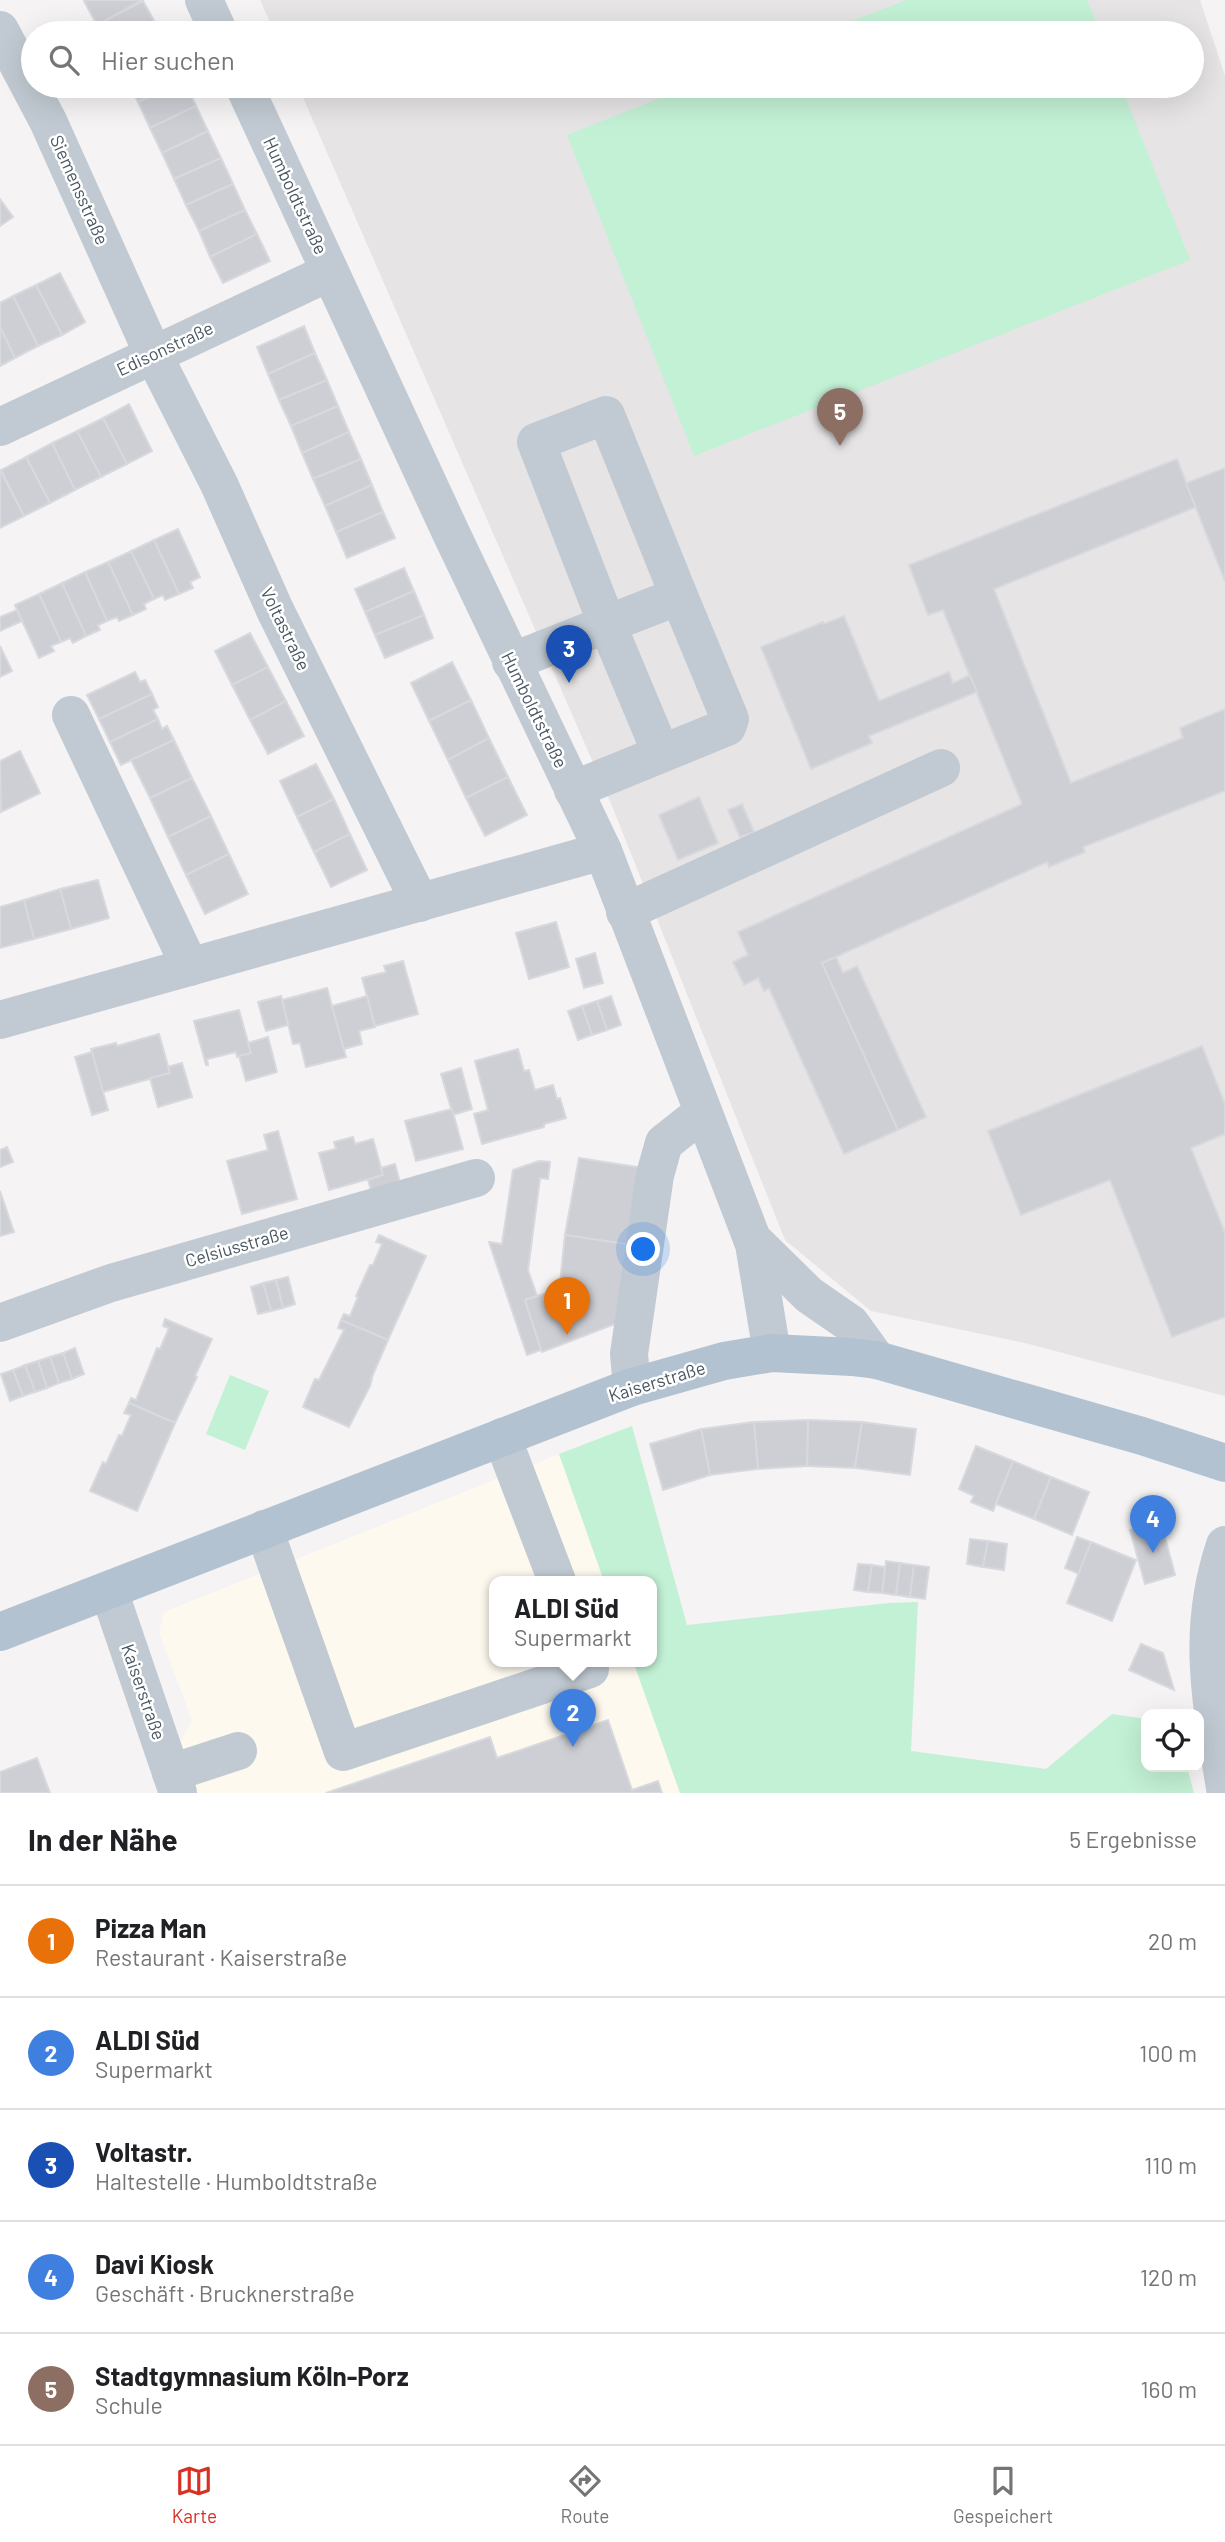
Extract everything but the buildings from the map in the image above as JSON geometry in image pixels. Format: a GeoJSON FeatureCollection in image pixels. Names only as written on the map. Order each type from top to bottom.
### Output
{"type":"FeatureCollection","features":[{"type":"Feature","properties":{"kind":"main road","name":"Kaiserstraße"},"geometry":{"type":"LineString","coordinates":[[0,1632],[632,1387],[724,1362],[772,1353],[852,1356],[877,1360],[1142,1436],[1225,1463]]}},
{"type":"Feature","properties":{"kind":"street"},"geometry":{"type":"LineString","coordinates":[[204,0],[214,21]]}},
{"type":"Feature","properties":{"kind":"street","name":"Siemensstraße"},"geometry":{"type":"LineString","coordinates":[[0,30],[21,70]]}},
{"type":"Feature","properties":{"kind":"street","name":"Siemensstraße"},"geometry":{"type":"LineString","coordinates":[[36,98],[153,354]]}},
{"type":"Feature","properties":{"kind":"street","name":"Humboldtstraße"},"geometry":{"type":"LineString","coordinates":[[250,98],[511,662],[603,852],[752,1239],[772,1353]]}},
{"type":"Feature","properties":{"kind":"street","name":"Edisonstraße"},"geometry":{"type":"LineString","coordinates":[[0,427],[330,272]]}},
{"type":"Feature","properties":{"kind":"street","name":"Voltastraße"},"geometry":{"type":"LineString","coordinates":[[153,354],[219,484],[275,610],[420,903]]}},
{"type":"Feature","properties":{"kind":"street"},"geometry":{"type":"LineString","coordinates":[[573,790],[727,727],[730,722],[606,415],[536,442],[661,753]]}},
{"type":"Feature","properties":{"kind":"street"},"geometry":{"type":"LineString","coordinates":[[511,662],[679,596]]}},
{"type":"Feature","properties":{"kind":"street"},"geometry":{"type":"LineString","coordinates":[[71,715],[190,967]]}},
{"type":"Feature","properties":{"kind":"street"},"geometry":{"type":"LineString","coordinates":[[625,912],[941,768]]}},
{"type":"Feature","properties":{"kind":"street"},"geometry":{"type":"LineString","coordinates":[[0,1020],[603,852]]}},
{"type":"Feature","properties":{"kind":"street"},"geometry":{"type":"LineString","coordinates":[[632,1387],[629,1354],[655,1175],[664,1143],[702,1113]]}},
{"type":"Feature","properties":{"kind":"street","name":"Celsiusstraße"},"geometry":{"type":"LineString","coordinates":[[0,1323],[111,1283],[476,1178]]}},
{"type":"Feature","properties":{"kind":"street"},"geometry":{"type":"LineString","coordinates":[[752,1239],[809,1294],[851,1324],[877,1360]]}},
{"type":"Feature","properties":{"kind":"street"},"geometry":{"type":"LineString","coordinates":[[502,1437],[555,1576]]}},
{"type":"Feature","properties":{"kind":"street"},"geometry":{"type":"LineString","coordinates":[[264,1529],[343,1752],[590,1669],[589,1667]]}},
{"type":"Feature","properties":{"kind":"street"},"geometry":{"type":"LineString","coordinates":[[1225,1545],[1214,1578],[1207,1633],[1209,1692],[1225,1788]]}},
{"type":"Feature","properties":{"kind":"street","name":"Kaiserstraße"},"geometry":{"type":"LineString","coordinates":[[109,1591],[175,1783]]}},
{"type":"Feature","properties":{"kind":"street"},"geometry":{"type":"LineString","coordinates":[[175,1783],[238,1751]]}},
{"type":"Feature","properties":{"kind":"shaded area"},"geometry":{"type":"Polygon","coordinates":[[[260,0],[1200,0],[1225,76],[1225,1396],[1025,1343],[871,1311],[785,1240],[612,806],[303,98],[1204,98],[1204,21],[270,21],[260,0]]]}},
{"type":"Feature","properties":{"kind":"shaded area"},"geometry":{"type":"Polygon","coordinates":[[[559,1454],[602,1576],[489,1576],[489,1667],[635,1667],[680,1793],[193,1793],[177,1747],[192,1720],[159,1633],[164,1612],[559,1454]]]}},
{"type":"Feature","properties":{"kind":"green space"},"geometry":{"type":"Polygon","coordinates":[[[906,0],[1087,0],[1096,21],[853,21],[906,0]]]}},
{"type":"Feature","properties":{"kind":"green space"},"geometry":{"type":"Polygon","coordinates":[[[660,98],[1126,98],[1190,260],[694,456],[567,135],[660,98]]]}},
{"type":"Feature","properties":{"kind":"green space"},"geometry":{"type":"Polygon","coordinates":[[[230,1375],[269,1391],[245,1450],[206,1434],[230,1375]]]}},
{"type":"Feature","properties":{"kind":"green space"},"geometry":{"type":"Polygon","coordinates":[[[632,1426],[687,1625],[918,1602],[911,1751],[1046,1769],[1112,1714],[1141,1718],[1141,1772],[1188,1772],[1194,1793],[680,1793],[635,1667],[657,1667],[657,1576],[602,1576],[559,1454],[632,1426]]]}},
{"type":"Feature","properties":{"kind":"place","name":"Stadtgymnasium Köln-Porz"},"geometry":{"type":"Point","coordinates":[840,446]}},
{"type":"Feature","properties":{"kind":"place","name":"Voltastr."},"geometry":{"type":"Point","coordinates":[569,683]}},
{"type":"Feature","properties":{"kind":"place","name":"Pizza Man"},"geometry":{"type":"Point","coordinates":[567,1335]}},
{"type":"Feature","properties":{"kind":"place","name":"Davi Kiosk"},"geometry":{"type":"Point","coordinates":[1153,1553]}},
{"type":"Feature","properties":{"kind":"place","name":"ALDI Süd"},"geometry":{"type":"Point","coordinates":[573,1747]}}]}
